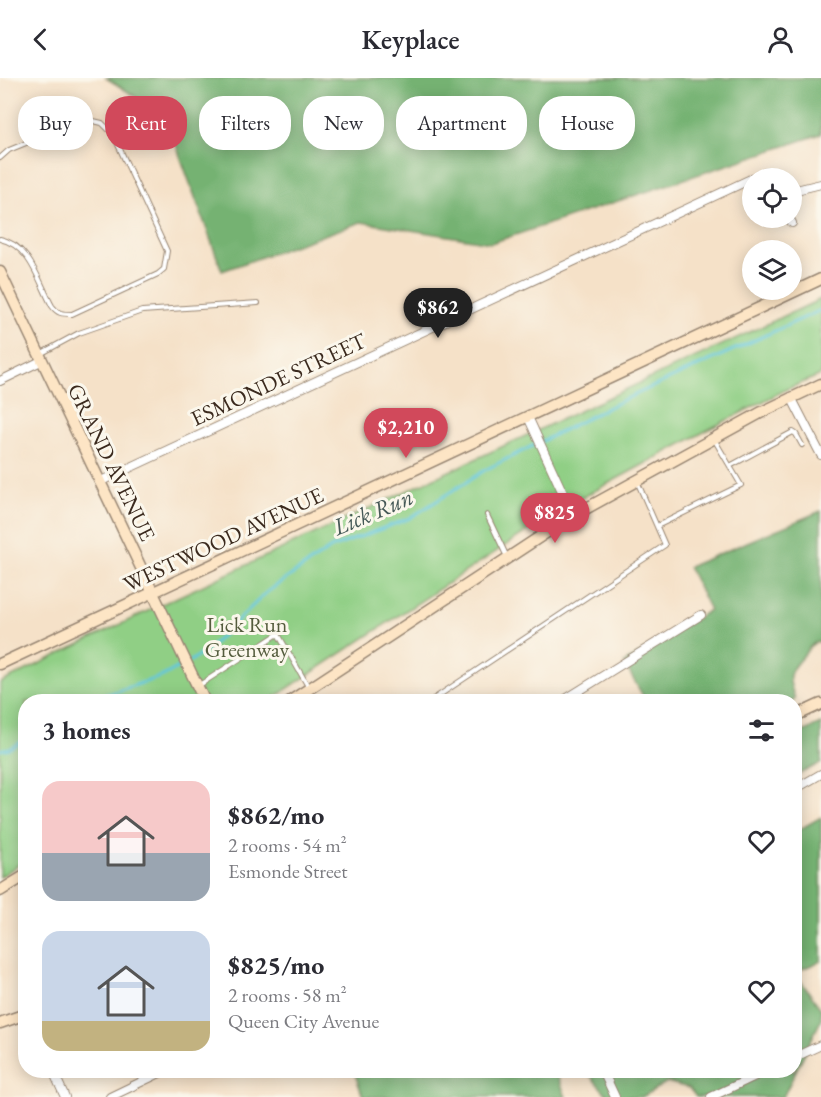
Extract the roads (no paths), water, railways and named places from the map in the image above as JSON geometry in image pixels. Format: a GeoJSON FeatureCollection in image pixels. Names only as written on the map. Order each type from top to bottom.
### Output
{"type":"FeatureCollection","features":[{"type":"Feature","properties":{"kind":"main road","name":"GRAND AVENUE"},"geometry":{"type":"LineString","coordinates":[[0,272],[201,694]]}},
{"type":"Feature","properties":{"kind":"main road","name":"WESTWOOD AVENUE"},"geometry":{"type":"LineString","coordinates":[[0,664],[821,279]]}},
{"type":"Feature","properties":{"kind":"main road"},"geometry":{"type":"LineString","coordinates":[[301,694],[573,515],[791,397],[821,384]]}},
{"type":"Feature","properties":{"kind":"main road"},"geometry":{"type":"LineString","coordinates":[[802,713],[821,704]]}},
{"type":"Feature","properties":{"kind":"main road"},"geometry":{"type":"LineString","coordinates":[[0,891],[18,879]]}},
{"type":"Feature","properties":{"kind":"main road"},"geometry":{"type":"LineString","coordinates":[[0,1023],[18,1017]]}},
{"type":"Feature","properties":{"kind":"street"},"geometry":{"type":"LineString","coordinates":[[802,189],[821,184]]}},
{"type":"Feature","properties":{"kind":"street","name":"ESMONDE STREET"},"geometry":{"type":"LineString","coordinates":[[99,482],[742,187]]}},
{"type":"Feature","properties":{"kind":"street"},"geometry":{"type":"LineString","coordinates":[[0,381],[40,358]]}},
{"type":"Feature","properties":{"kind":"street"},"geometry":{"type":"LineString","coordinates":[[791,397],[821,455]]}},
{"type":"Feature","properties":{"kind":"street"},"geometry":{"type":"LineString","coordinates":[[528,417],[573,515]]}},
{"type":"Feature","properties":{"kind":"street"},"geometry":{"type":"LineString","coordinates":[[574,694],[701,615]]}},
{"type":"Feature","properties":{"kind":"street"},"geometry":{"type":"LineString","coordinates":[[802,785],[821,774]]}},
{"type":"Feature","properties":{"kind":"street"},"geometry":{"type":"LineString","coordinates":[[802,1054],[821,1045]]}},
{"type":"Feature","properties":{"kind":"street"},"geometry":{"type":"LineString","coordinates":[[56,1078],[65,1097]]}},
{"type":"Feature","properties":{"kind":"street"},"geometry":{"type":"LineString","coordinates":[[110,1097],[149,1078]]}},
{"type":"Feature","properties":{"kind":"street"},"geometry":{"type":"LineString","coordinates":[[606,1078],[615,1097]]}},
{"type":"Feature","properties":{"kind":"street"},"geometry":{"type":"LineString","coordinates":[[711,1097],[751,1078]]}},
{"type":"Feature","properties":{"kind":"lane"},"geometry":{"type":"LineString","coordinates":[[0,158],[9,150],[85,119],[102,123],[118,143],[167,251],[167,261],[158,274],[72,314],[62,314],[56,312],[52,306],[27,256],[16,245],[0,239]]}},
{"type":"Feature","properties":{"kind":"lane"},"geometry":{"type":"LineString","coordinates":[[40,358],[78,333],[142,311],[258,303]]}},
{"type":"Feature","properties":{"kind":"lane"},"geometry":{"type":"LineString","coordinates":[[730,466],[793,432],[802,446]]}},
{"type":"Feature","properties":{"kind":"lane"},"geometry":{"type":"LineString","coordinates":[[657,526],[741,485],[714,439]]}},
{"type":"Feature","properties":{"kind":"lane"},"geometry":{"type":"LineString","coordinates":[[441,694],[665,545],[637,480]]}},
{"type":"Feature","properties":{"kind":"lane"},"geometry":{"type":"LineString","coordinates":[[488,514],[508,558]]}},
{"type":"Feature","properties":{"kind":"lane"},"geometry":{"type":"LineString","coordinates":[[197,686],[278,634],[309,689]]}},
{"type":"Feature","properties":{"kind":"waterway","name":"Lick Run"},"geometry":{"type":"LineString","coordinates":[[190,661],[205,652],[267,592],[331,548],[410,518],[485,470],[617,403],[821,310]]}},
{"type":"Feature","properties":{"kind":"waterway","name":"Lick Run"},"geometry":{"type":"LineString","coordinates":[[108,694],[163,676],[184,664]]}},
{"type":"Feature","properties":{"kind":"waterway","name":"Lick Run"},"geometry":{"type":"LineString","coordinates":[[0,750],[18,744]]}},
{"type":"Feature","properties":{"kind":"park label","name":"Lick Run Greenway"},"geometry":{"type":"Point","coordinates":[247,636]}}]}
